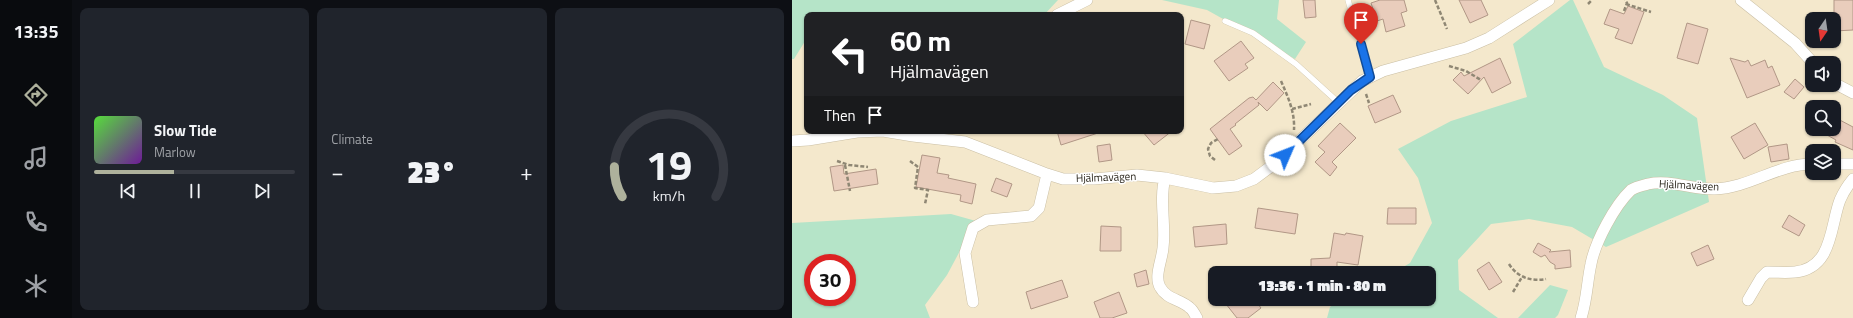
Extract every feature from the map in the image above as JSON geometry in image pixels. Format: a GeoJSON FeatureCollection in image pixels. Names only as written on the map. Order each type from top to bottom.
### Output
{"type":"FeatureCollection","features":[{"type":"Feature","properties":{"kind":"street"},"geometry":{"type":"LineString","coordinates":[[1063,12],[1087,0]]}},
{"type":"Feature","properties":{"kind":"street","name":"Hjälmavägen"},"geometry":{"type":"LineString","coordinates":[[901,134],[913,136],[953,135],[966,142],[1063,179],[1094,179],[1137,175],[1165,178],[1213,188],[1236,186],[1254,179],[1292,149],[1362,81],[1383,71],[1466,48],[1489,38],[1549,0]]}},
{"type":"Feature","properties":{"kind":"street"},"geometry":{"type":"LineString","coordinates":[[1741,0],[1795,43],[1807,56]]}},
{"type":"Feature","properties":{"kind":"street"},"geometry":{"type":"LineString","coordinates":[[1841,87],[1853,93]]}},
{"type":"Feature","properties":{"kind":"street","name":"Hjälmavägen"},"geometry":{"type":"LineString","coordinates":[[792,141],[845,134]]}},
{"type":"Feature","properties":{"kind":"street"},"geometry":{"type":"LineString","coordinates":[[1841,164],[1853,164]]}},
{"type":"Feature","properties":{"kind":"street","name":"Hjälmavägen"},"geometry":{"type":"LineString","coordinates":[[1581,318],[1588,292],[1591,264],[1604,230],[1617,208],[1632,189],[1649,183],[1678,184],[1715,189],[1742,184],[1776,171],[1805,165]]}},
{"type":"Feature","properties":{"kind":"street"},"geometry":{"type":"LineString","coordinates":[[973,302],[965,253],[973,228],[987,220],[1031,216],[1039,208],[1047,174]]}},
{"type":"Feature","properties":{"kind":"street"},"geometry":{"type":"LineString","coordinates":[[1165,178],[1163,185],[1165,226],[1158,278],[1160,287],[1165,294],[1191,308],[1197,318]]}},
{"type":"Feature","properties":{"kind":"street"},"geometry":{"type":"LineString","coordinates":[[1748,300],[1761,278],[1767,272],[1796,272],[1810,268],[1819,260],[1826,251],[1840,200],[1853,179]]}},
{"type":"Feature","properties":{"kind":"lane"},"geometry":{"type":"LineString","coordinates":[[1348,0],[1370,77]]}},
{"type":"Feature","properties":{"kind":"lane"},"geometry":{"type":"LineString","coordinates":[[1225,21],[1253,33],[1296,64],[1339,103]]}},
{"type":"Feature","properties":{"kind":"path"},"geometry":{"type":"LineString","coordinates":[[1435,0],[1447,29]]}},
{"type":"Feature","properties":{"kind":"path"},"geometry":{"type":"LineString","coordinates":[[1588,4],[1592,0]]}},
{"type":"Feature","properties":{"kind":"path"},"geometry":{"type":"LineString","coordinates":[[1624,11],[1626,1],[1651,12]]}},
{"type":"Feature","properties":{"kind":"path"},"geometry":{"type":"LineString","coordinates":[[1448,66],[1466,71],[1481,80]]}},
{"type":"Feature","properties":{"kind":"path"},"geometry":{"type":"LineString","coordinates":[[1281,81],[1295,121],[1292,149]]}},
{"type":"Feature","properties":{"kind":"path"},"geometry":{"type":"LineString","coordinates":[[1292,109],[1311,104]]}},
{"type":"Feature","properties":{"kind":"path"},"geometry":{"type":"LineString","coordinates":[[1216,160],[1210,156],[1208,149],[1211,143],[1218,139]]}},
{"type":"Feature","properties":{"kind":"path"},"geometry":{"type":"LineString","coordinates":[[910,161],[918,167],[915,188],[928,190],[925,204]]}},
{"type":"Feature","properties":{"kind":"path"},"geometry":{"type":"LineString","coordinates":[[837,162],[868,167]]}},
{"type":"Feature","properties":{"kind":"path"},"geometry":{"type":"LineString","coordinates":[[845,164],[850,191]]}},
{"type":"Feature","properties":{"kind":"path"},"geometry":{"type":"LineString","coordinates":[[1509,264],[1514,272],[1522,277],[1539,281],[1546,279]]}},
{"type":"Feature","properties":{"kind":"path"},"geometry":{"type":"LineString","coordinates":[[1513,292],[1522,277]]}},
{"type":"Feature","properties":{"kind":"green space"},"geometry":{"type":"Polygon","coordinates":[[[792,0],[1058,0],[1047,12],[804,12],[804,43],[794,59],[792,59],[792,0]]]}},
{"type":"Feature","properties":{"kind":"green space"},"geometry":{"type":"Polygon","coordinates":[[[1162,0],[1279,0],[1277,19],[1306,42],[1295,59],[1207,10],[1162,0]]]}},
{"type":"Feature","properties":{"kind":"green space"},"geometry":{"type":"Polygon","coordinates":[[[1570,0],[1573,0],[1604,67],[1663,95],[1697,118],[1709,202],[1606,247],[1572,227],[1529,219],[1491,224],[1458,260],[1459,290],[1498,318],[1327,318],[1331,306],[1436,306],[1436,266],[1405,266],[1410,263],[1432,223],[1418,178],[1398,149],[1451,121],[1527,97],[1513,44],[1570,0]]]}},
{"type":"Feature","properties":{"kind":"green space"},"geometry":{"type":"Polygon","coordinates":[[[951,214],[976,221],[947,275],[925,305],[930,318],[792,318],[792,223],[951,214]]]}},
{"type":"Feature","properties":{"kind":"green space"},"geometry":{"type":"Polygon","coordinates":[[[1550,285],[1568,290],[1558,315],[1555,318],[1518,318],[1550,285]]]}},
{"type":"Feature","properties":{"kind":"building"},"geometry":{"type":"Polygon","coordinates":[[[1303,0],[1315,0],[1316,17],[1305,18],[1303,0]]]}},
{"type":"Feature","properties":{"kind":"building"},"geometry":{"type":"Polygon","coordinates":[[[1380,0],[1404,0],[1407,11],[1401,13],[1405,26],[1386,32],[1383,19],[1377,21],[1371,3],[1380,0]]]}},
{"type":"Feature","properties":{"kind":"building"},"geometry":{"type":"Polygon","coordinates":[[[1459,0],[1481,0],[1488,15],[1470,23],[1459,0]]]}},
{"type":"Feature","properties":{"kind":"building"},"geometry":{"type":"Polygon","coordinates":[[[1834,0],[1853,0],[1853,30],[1841,31],[1841,12],[1834,12],[1834,0]]]}},
{"type":"Feature","properties":{"kind":"building"},"geometry":{"type":"Polygon","coordinates":[[[1628,6],[1644,12],[1632,44],[1615,38],[1619,29],[1604,24],[1610,9],[1624,14],[1628,6]]]}},
{"type":"Feature","properties":{"kind":"building"},"geometry":{"type":"Polygon","coordinates":[[[1191,20],[1210,25],[1204,49],[1185,44],[1191,20]]]}},
{"type":"Feature","properties":{"kind":"building"},"geometry":{"type":"Polygon","coordinates":[[[1687,23],[1708,29],[1698,64],[1677,58],[1687,23]]]}},
{"type":"Feature","properties":{"kind":"building"},"geometry":{"type":"Polygon","coordinates":[[[1241,41],[1254,58],[1245,64],[1248,68],[1229,81],[1214,61],[1241,41]]]}},
{"type":"Feature","properties":{"kind":"building"},"geometry":{"type":"Polygon","coordinates":[[[1500,58],[1511,83],[1492,93],[1484,77],[1468,94],[1453,80],[1461,72],[1464,76],[1500,58]]]}},
{"type":"Feature","properties":{"kind":"building"},"geometry":{"type":"Polygon","coordinates":[[[1730,58],[1745,62],[1748,60],[1751,66],[1765,60],[1768,68],[1772,66],[1780,85],[1747,98],[1730,58]]]}},
{"type":"Feature","properties":{"kind":"building"},"geometry":{"type":"Polygon","coordinates":[[[1795,79],[1804,87],[1794,99],[1784,92],[1795,79]]]}},
{"type":"Feature","properties":{"kind":"building"},"geometry":{"type":"Polygon","coordinates":[[[1273,82],[1284,93],[1267,111],[1258,102],[1259,105],[1230,129],[1242,146],[1229,155],[1210,129],[1249,98],[1253,97],[1256,100],[1273,82]]]}},
{"type":"Feature","properties":{"kind":"building"},"geometry":{"type":"Polygon","coordinates":[[[1393,95],[1401,112],[1375,123],[1368,106],[1393,95]]]}},
{"type":"Feature","properties":{"kind":"building"},"geometry":{"type":"Polygon","coordinates":[[[1841,121],[1853,127],[1853,150],[1835,142],[1836,140],[1829,136],[1841,136],[1841,121]]]}},
{"type":"Feature","properties":{"kind":"building"},"geometry":{"type":"Polygon","coordinates":[[[1340,123],[1356,138],[1332,162],[1337,167],[1330,176],[1315,162],[1325,152],[1318,146],[1340,123]]]}},
{"type":"Feature","properties":{"kind":"building"},"geometry":{"type":"Polygon","coordinates":[[[1755,123],[1768,145],[1744,159],[1731,137],[1755,123]]]}},
{"type":"Feature","properties":{"kind":"building"},"geometry":{"type":"Polygon","coordinates":[[[1058,134],[1095,134],[1061,145],[1058,134]]]}},
{"type":"Feature","properties":{"kind":"building"},"geometry":{"type":"Polygon","coordinates":[[[1145,134],[1168,134],[1154,145],[1145,134]]]}},
{"type":"Feature","properties":{"kind":"building"},"geometry":{"type":"Polygon","coordinates":[[[1110,144],[1112,160],[1099,162],[1097,146],[1110,144]]]}},
{"type":"Feature","properties":{"kind":"building"},"geometry":{"type":"Polygon","coordinates":[[[1787,144],[1789,159],[1771,162],[1768,147],[1787,144]]]}},
{"type":"Feature","properties":{"kind":"building"},"geometry":{"type":"Polygon","coordinates":[[[922,155],[940,158],[937,173],[949,175],[948,178],[976,184],[972,204],[960,201],[961,195],[916,187],[922,155]]]}},
{"type":"Feature","properties":{"kind":"building"},"geometry":{"type":"Polygon","coordinates":[[[843,165],[844,174],[876,169],[878,184],[834,191],[830,167],[843,165]]]}},
{"type":"Feature","properties":{"kind":"building"},"geometry":{"type":"Polygon","coordinates":[[[996,178],[1012,184],[1007,197],[991,191],[996,178]]]}},
{"type":"Feature","properties":{"kind":"building"},"geometry":{"type":"Polygon","coordinates":[[[1258,208],[1298,214],[1295,234],[1255,228],[1258,208]]]}},
{"type":"Feature","properties":{"kind":"building"},"geometry":{"type":"Polygon","coordinates":[[[1388,208],[1416,208],[1416,224],[1387,224],[1388,208]]]}},
{"type":"Feature","properties":{"kind":"building"},"geometry":{"type":"Polygon","coordinates":[[[1789,215],[1805,225],[1799,236],[1782,227],[1789,215]]]}},
{"type":"Feature","properties":{"kind":"building"},"geometry":{"type":"Polygon","coordinates":[[[1226,224],[1227,244],[1195,247],[1193,227],[1226,224]]]}},
{"type":"Feature","properties":{"kind":"building"},"geometry":{"type":"Polygon","coordinates":[[[1101,226],[1121,227],[1121,251],[1100,251],[1101,226]]]}},
{"type":"Feature","properties":{"kind":"building"},"geometry":{"type":"Polygon","coordinates":[[[1334,233],[1345,235],[1346,233],[1363,236],[1358,265],[1337,262],[1337,266],[1311,266],[1311,259],[1330,258],[1334,233]]]}},
{"type":"Feature","properties":{"kind":"building"},"geometry":{"type":"Polygon","coordinates":[[[1538,243],[1551,250],[1549,252],[1570,250],[1571,267],[1555,269],[1555,265],[1550,262],[1545,255],[1541,257],[1533,252],[1538,243]]]}},
{"type":"Feature","properties":{"kind":"building"},"geometry":{"type":"Polygon","coordinates":[[[1708,245],[1714,259],[1697,266],[1691,253],[1708,245]]]}},
{"type":"Feature","properties":{"kind":"building"},"geometry":{"type":"Polygon","coordinates":[[[1489,262],[1502,282],[1489,290],[1477,270],[1489,262]]]}},
{"type":"Feature","properties":{"kind":"building"},"geometry":{"type":"Polygon","coordinates":[[[1146,270],[1149,284],[1137,287],[1134,274],[1146,270]]]}},
{"type":"Feature","properties":{"kind":"building"},"geometry":{"type":"Polygon","coordinates":[[[1062,280],[1068,297],[1031,309],[1026,292],[1062,280]]]}},
{"type":"Feature","properties":{"kind":"building"},"geometry":{"type":"Polygon","coordinates":[[[1119,292],[1127,313],[1112,318],[1100,318],[1094,302],[1119,292]]]}},
{"type":"Feature","properties":{"kind":"building"},"geometry":{"type":"Polygon","coordinates":[[[1228,306],[1259,306],[1261,308],[1248,318],[1237,318],[1228,306]]]}},
{"type":"Feature","properties":{"kind":"route"},"geometry":{"type":"LineString","coordinates":[[1285,155],[1351,90],[1362,81],[1370,77],[1361,44]]}}]}
